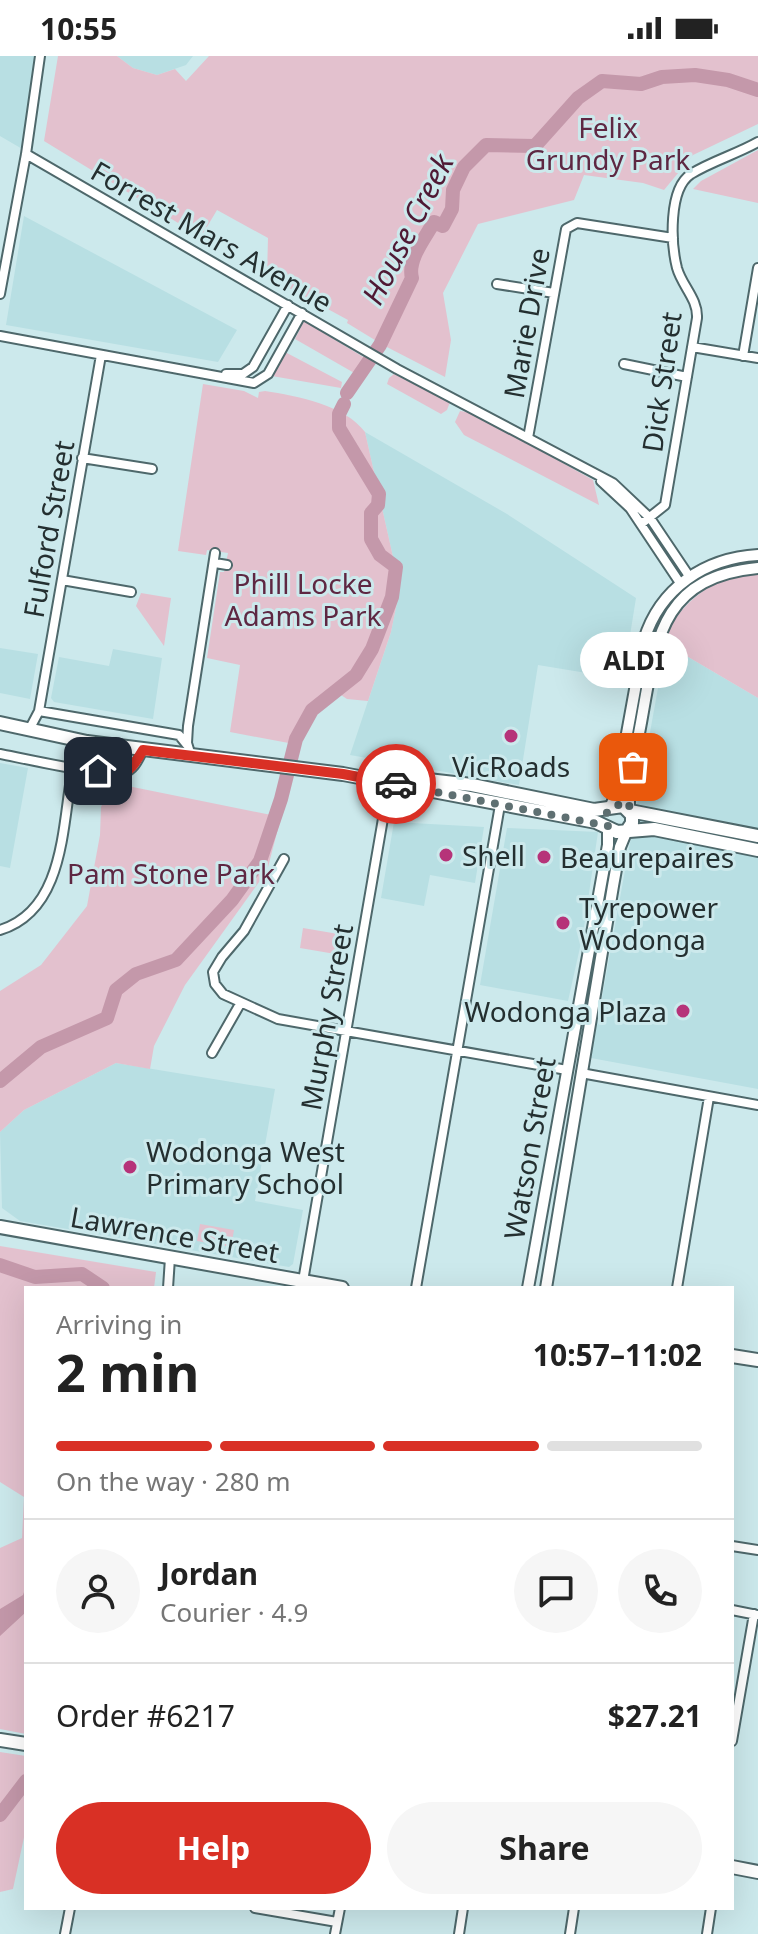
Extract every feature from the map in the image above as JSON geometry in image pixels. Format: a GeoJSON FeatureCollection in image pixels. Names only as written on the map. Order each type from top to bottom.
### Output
{"type":"FeatureCollection","features":[{"type":"Feature","properties":{"kind":"main road"},"geometry":{"type":"LineString","coordinates":[[0,723],[143,750],[190,752],[416,783],[472,785],[590,809],[618,805],[758,836]]}},
{"type":"Feature","properties":{"kind":"main road"},"geometry":{"type":"LineString","coordinates":[[416,783],[474,800],[608,826],[617,832],[658,829],[758,850]]}},
{"type":"Feature","properties":{"kind":"main road"},"geometry":{"type":"LineString","coordinates":[[472,785],[470,794],[474,800]]}},
{"type":"Feature","properties":{"kind":"main road"},"geometry":{"type":"LineString","coordinates":[[608,826],[605,816],[610,808]]}},
{"type":"Feature","properties":{"kind":"main road"},"geometry":{"type":"LineString","coordinates":[[628,830],[633,819],[630,810]]}},
{"type":"Feature","properties":{"kind":"main road","name":"Lawrence Street"},"geometry":{"type":"LineString","coordinates":[[0,1227],[288,1283],[303,1281],[331,1286]]}},
{"type":"Feature","properties":{"kind":"main road"},"geometry":{"type":"LineString","coordinates":[[734,1356],[758,1360]]}},
{"type":"Feature","properties":{"kind":"main road"},"geometry":{"type":"LineString","coordinates":[[0,1740],[24,1744]]}},
{"type":"Feature","properties":{"kind":"main road"},"geometry":{"type":"LineString","coordinates":[[734,1867],[758,1872]]}},
{"type":"Feature","properties":{"kind":"street"},"geometry":{"type":"LineString","coordinates":[[0,294],[26,154],[40,56]]}},
{"type":"Feature","properties":{"kind":"street","name":"Dick Street"},"geometry":{"type":"LineString","coordinates":[[646,521],[665,505],[697,308],[677,267],[673,214],[677,194],[686,179],[758,142]]}},
{"type":"Feature","properties":{"kind":"street","name":"Forrest Mars Avenue"},"geometry":{"type":"LineString","coordinates":[[26,154],[360,347],[588,471],[646,521],[684,579]]}},
{"type":"Feature","properties":{"kind":"street","name":"Marie Drive"},"geometry":{"type":"LineString","coordinates":[[528,438],[563,235],[573,223],[673,238]]}},
{"type":"Feature","properties":{"kind":"street"},"geometry":{"type":"LineString","coordinates":[[743,356],[758,268]]}},
{"type":"Feature","properties":{"kind":"street"},"geometry":{"type":"LineString","coordinates":[[497,284],[554,293]]}},
{"type":"Feature","properties":{"kind":"street"},"geometry":{"type":"LineString","coordinates":[[205,373],[241,374],[251,369],[288,305]]}},
{"type":"Feature","properties":{"kind":"street"},"geometry":{"type":"LineString","coordinates":[[0,336],[247,383],[261,381],[270,370],[302,313]]}},
{"type":"Feature","properties":{"kind":"street"},"geometry":{"type":"LineString","coordinates":[[692,347],[758,358]]}},
{"type":"Feature","properties":{"kind":"street","name":"Fulford Street"},"geometry":{"type":"LineString","coordinates":[[36,732],[101,355]]}},
{"type":"Feature","properties":{"kind":"street"},"geometry":{"type":"LineString","coordinates":[[624,364],[687,377]]}},
{"type":"Feature","properties":{"kind":"street"},"geometry":{"type":"LineString","coordinates":[[82,458],[152,469]]}},
{"type":"Feature","properties":{"kind":"street"},"geometry":{"type":"LineString","coordinates":[[190,752],[188,726],[215,553]]}},
{"type":"Feature","properties":{"kind":"street"},"geometry":{"type":"LineString","coordinates":[[610,808],[616,796],[644,640],[652,619],[684,579],[728,559],[758,555]]}},
{"type":"Feature","properties":{"kind":"street"},"geometry":{"type":"LineString","coordinates":[[215,563],[227,565]]}},
{"type":"Feature","properties":{"kind":"street"},"geometry":{"type":"LineString","coordinates":[[630,810],[632,778],[656,645],[668,618],[692,591],[729,572],[758,568]]}},
{"type":"Feature","properties":{"kind":"street"},"geometry":{"type":"LineString","coordinates":[[684,579],[692,591]]}},
{"type":"Feature","properties":{"kind":"street"},"geometry":{"type":"LineString","coordinates":[[62,580],[131,592]]}},
{"type":"Feature","properties":{"kind":"street"},"geometry":{"type":"LineString","coordinates":[[644,640],[656,645]]}},
{"type":"Feature","properties":{"kind":"street"},"geometry":{"type":"LineString","coordinates":[[632,700],[645,701]]}},
{"type":"Feature","properties":{"kind":"street"},"geometry":{"type":"LineString","coordinates":[[39,711],[173,734],[183,738],[190,752]]}},
{"type":"Feature","properties":{"kind":"street"},"geometry":{"type":"LineString","coordinates":[[173,734],[183,732],[188,726]]}},
{"type":"Feature","properties":{"kind":"street"},"geometry":{"type":"LineString","coordinates":[[0,754],[121,774],[133,768],[143,750]]}},
{"type":"Feature","properties":{"kind":"street"},"geometry":{"type":"LineString","coordinates":[[0,930],[24,917],[50,885],[73,767]]}},
{"type":"Feature","properties":{"kind":"street","name":"Murphy Street"},"geometry":{"type":"LineString","coordinates":[[303,1281],[385,807],[381,802],[383,789],[390,779]]}},
{"type":"Feature","properties":{"kind":"street"},"geometry":{"type":"LineString","coordinates":[[416,1286],[500,805]]}},
{"type":"Feature","properties":{"kind":"street","name":"Watson Street"},"geometry":{"type":"LineString","coordinates":[[528,1286],[608,845],[608,826]]}},
{"type":"Feature","properties":{"kind":"street","name":"Watson Street"},"geometry":{"type":"LineString","coordinates":[[546,1286],[613,886],[620,847],[628,830]]}},
{"type":"Feature","properties":{"kind":"street"},"geometry":{"type":"LineString","coordinates":[[284,859],[244,931],[213,972],[215,984],[223,994],[240,1004],[278,1019],[758,1105]]}},
{"type":"Feature","properties":{"kind":"street"},"geometry":{"type":"LineString","coordinates":[[600,883],[613,886]]}},
{"type":"Feature","properties":{"kind":"street"},"geometry":{"type":"LineString","coordinates":[[591,930],[605,933]]}},
{"type":"Feature","properties":{"kind":"street"},"geometry":{"type":"LineString","coordinates":[[212,1053],[240,1004]]}},
{"type":"Feature","properties":{"kind":"street"},"geometry":{"type":"LineString","coordinates":[[571,1045],[586,1047]]}},
{"type":"Feature","properties":{"kind":"street"},"geometry":{"type":"LineString","coordinates":[[677,1286],[709,1097]]}},
{"type":"Feature","properties":{"kind":"street"},"geometry":{"type":"LineString","coordinates":[[562,1098],[576,1100]]}},
{"type":"Feature","properties":{"kind":"street"},"geometry":{"type":"LineString","coordinates":[[168,1286],[170,1258]]}},
{"type":"Feature","properties":{"kind":"street"},"geometry":{"type":"LineString","coordinates":[[734,1546],[758,1550]]}},
{"type":"Feature","properties":{"kind":"street"},"geometry":{"type":"LineString","coordinates":[[734,1610],[756,1615],[734,1730]]}},
{"type":"Feature","properties":{"kind":"street"},"geometry":{"type":"LineString","coordinates":[[65,1934],[70,1910]]}},
{"type":"Feature","properties":{"kind":"street"},"geometry":{"type":"LineString","coordinates":[[267,1910],[337,1922]]}},
{"type":"Feature","properties":{"kind":"street"},"geometry":{"type":"LineString","coordinates":[[335,1934],[340,1910]]}},
{"type":"Feature","properties":{"kind":"street"},"geometry":{"type":"LineString","coordinates":[[459,1934],[463,1910]]}},
{"type":"Feature","properties":{"kind":"street"},"geometry":{"type":"LineString","coordinates":[[570,1934],[574,1910]]}},
{"type":"Feature","properties":{"kind":"street"},"geometry":{"type":"LineString","coordinates":[[707,1934],[711,1910]]}},
{"type":"Feature","properties":{"kind":"shaded area"},"geometry":{"type":"Polygon","coordinates":[[[0,56],[40,56],[24,150],[0,136],[0,56]]]}},
{"type":"Feature","properties":{"kind":"shaded area"},"geometry":{"type":"Polygon","coordinates":[[[117,56],[193,56],[186,65],[157,75],[133,68],[117,56]]]}},
{"type":"Feature","properties":{"kind":"shaded area"},"geometry":{"type":"Polygon","coordinates":[[[24,216],[237,330],[218,362],[6,325],[24,216]]]}},
{"type":"Feature","properties":{"kind":"shaded area"},"geometry":{"type":"Polygon","coordinates":[[[365,432],[507,514],[636,598],[623,679],[538,665],[519,785],[350,755],[391,632],[400,588],[365,432]]]}},
{"type":"Feature","properties":{"kind":"shaded area"},"geometry":{"type":"Polygon","coordinates":[[[666,644],[758,698],[758,1089],[591,1058],[666,644]]]}},
{"type":"Feature","properties":{"kind":"shaded area"},"geometry":{"type":"Polygon","coordinates":[[[0,648],[38,654],[30,699],[0,693],[0,648]]]}},
{"type":"Feature","properties":{"kind":"shaded area"},"geometry":{"type":"Polygon","coordinates":[[[113,649],[162,658],[153,719],[54,702],[51,698],[59,657],[109,666],[113,649]]]}},
{"type":"Feature","properties":{"kind":"shaded area"},"geometry":{"type":"Polygon","coordinates":[[[0,763],[28,768],[10,868],[0,866],[0,763]]]}},
{"type":"Feature","properties":{"kind":"shaded area"},"geometry":{"type":"Polygon","coordinates":[[[394,822],[484,827],[475,883],[430,875],[424,906],[381,898],[394,822]]]}},
{"type":"Feature","properties":{"kind":"shaded area"},"geometry":{"type":"Polygon","coordinates":[[[507,828],[598,832],[583,934],[568,1001],[480,985],[507,828]]]}},
{"type":"Feature","properties":{"kind":"shaded area","name":"Wodonga West Primary School"},"geometry":{"type":"Polygon","coordinates":[[[116,1063],[275,1089],[255,1201],[303,1210],[293,1264],[289,1267],[20,1221],[2,1208],[0,1132],[24,1110],[116,1063]]]}},
{"type":"Feature","properties":{"kind":"shaded area"},"geometry":{"type":"Polygon","coordinates":[[[24,1592],[24,1614],[0,1636],[0,1609],[24,1592]]]}},
{"type":"Feature","properties":{"kind":"green space","name":"Felix Grundy Park"},"geometry":{"type":"Polygon","coordinates":[[[58,56],[117,56],[133,68],[157,75],[175,69],[186,81],[209,56],[758,56],[758,124],[693,155],[664,190],[643,183],[584,175],[574,200],[478,224],[443,293],[451,340],[445,377],[383,345],[347,323],[348,320],[267,276],[268,238],[217,210],[201,237],[44,141],[58,56]]]}},
{"type":"Feature","properties":{"kind":"green space"},"geometry":{"type":"Polygon","coordinates":[[[758,150],[758,203],[693,189],[701,181],[758,150]]]}},
{"type":"Feature","properties":{"kind":"green space"},"geometry":{"type":"Polygon","coordinates":[[[304,321],[365,358],[356,374],[295,339],[304,321]]]}},
{"type":"Feature","properties":{"kind":"green space"},"geometry":{"type":"Polygon","coordinates":[[[285,352],[342,382],[341,388],[272,376],[285,352]]]}},
{"type":"Feature","properties":{"kind":"green space"},"geometry":{"type":"Polygon","coordinates":[[[394,374],[450,402],[447,410],[441,414],[387,384],[394,374]]]}},
{"type":"Feature","properties":{"kind":"green space","name":"Phill Locke Adams Park"},"geometry":{"type":"Polygon","coordinates":[[[203,384],[244,391],[258,398],[259,392],[265,391],[305,399],[333,408],[365,432],[400,588],[391,632],[368,701],[347,699],[335,691],[312,710],[294,744],[230,732],[240,665],[207,658],[220,572],[224,572],[228,553],[207,550],[206,555],[178,551],[203,384]]]}},
{"type":"Feature","properties":{"kind":"green space"},"geometry":{"type":"Polygon","coordinates":[[[460,411],[474,413],[593,480],[599,505],[464,435],[455,422],[460,411]]]}},
{"type":"Feature","properties":{"kind":"green space"},"geometry":{"type":"Polygon","coordinates":[[[758,574],[758,698],[661,641],[679,614],[700,593],[726,579],[758,574]]]}},
{"type":"Feature","properties":{"kind":"green space"},"geometry":{"type":"Polygon","coordinates":[[[141,593],[171,598],[164,646],[136,606],[141,593]]]}},
{"type":"Feature","properties":{"kind":"green space","name":"Pam Stone Park"},"geometry":{"type":"Polygon","coordinates":[[[113,783],[281,817],[267,871],[185,985],[154,1046],[150,1069],[116,1063],[24,1110],[0,1132],[0,991],[41,965],[87,906],[100,835],[101,807],[113,783]]]}},
{"type":"Feature","properties":{"kind":"green space"},"geometry":{"type":"Polygon","coordinates":[[[303,928],[350,936],[347,956],[300,948],[303,928]]]}},
{"type":"Feature","properties":{"kind":"green space"},"geometry":{"type":"Polygon","coordinates":[[[200,1224],[234,1230],[231,1247],[197,1241],[200,1224]]]}},
{"type":"Feature","properties":{"kind":"green space"},"geometry":{"type":"Polygon","coordinates":[[[0,1246],[156,1272],[154,1286],[24,1286],[24,1497],[0,1482],[0,1246]]]}},
{"type":"Feature","properties":{"kind":"green space"},"geometry":{"type":"Polygon","coordinates":[[[24,1497],[24,1734],[0,1729],[0,1548],[22,1538],[24,1497]]]}},
{"type":"Feature","properties":{"kind":"green space"},"geometry":{"type":"Polygon","coordinates":[[[0,1752],[24,1756],[24,1837],[13,1889],[0,1892],[0,1752]]]}},
{"type":"Feature","properties":{"kind":"waterway","name":"House Creek"},"geometry":{"type":"LineString","coordinates":[[347,393],[380,345],[412,278],[412,264],[422,242],[434,222],[443,226],[452,209],[453,190],[464,167],[486,145],[535,146],[578,98],[602,81],[641,84],[662,77],[695,75],[728,80],[758,90]]}},
{"type":"Feature","properties":{"kind":"waterway","name":"House Creek"},"geometry":{"type":"LineString","coordinates":[[0,1081],[41,1047],[107,1018],[116,990],[136,974],[176,960],[232,900],[260,861],[281,799],[296,739],[312,710],[356,675],[372,649],[392,597],[396,567],[380,555],[371,539],[371,513],[378,505],[379,494],[339,428],[339,414],[344,404]]}},
{"type":"Feature","properties":{"kind":"waterway","name":"House Creek"},"geometry":{"type":"LineString","coordinates":[[0,1265],[35,1277],[82,1274],[100,1286]]}},
{"type":"Feature","properties":{"kind":"waterway","name":"House Creek"},"geometry":{"type":"LineString","coordinates":[[0,1815],[24,1784]]}},
{"type":"Feature","properties":{"kind":"way so far"},"geometry":{"type":"LineString","coordinates":[[396,784],[608,826],[605,816],[609,809],[618,805],[629,809],[633,767]]}},
{"type":"Feature","properties":{"kind":"place","name":"VicRoads"},"geometry":{"type":"Point","coordinates":[511,736]}},
{"type":"Feature","properties":{"kind":"place","name":"ALDI"},"geometry":{"type":"Point","coordinates":[633,767]}},
{"type":"Feature","properties":{"kind":"place","name":"Shell"},"geometry":{"type":"Point","coordinates":[446,855]}},
{"type":"Feature","properties":{"kind":"place","name":"Beaurepaires"},"geometry":{"type":"Point","coordinates":[544,857]}},
{"type":"Feature","properties":{"kind":"place","name":"Tyrepower Wodonga"},"geometry":{"type":"Point","coordinates":[563,923]}},
{"type":"Feature","properties":{"kind":"place","name":"Wodonga Plaza"},"geometry":{"type":"Point","coordinates":[683,1011]}},
{"type":"Feature","properties":{"kind":"place","name":"Wodonga West Primary School"},"geometry":{"type":"Point","coordinates":[130,1167]}},
{"type":"Feature","properties":{"kind":"route"},"geometry":{"type":"LineString","coordinates":[[98,771],[125,773],[134,767],[143,750],[343,774],[396,784]]}}]}
